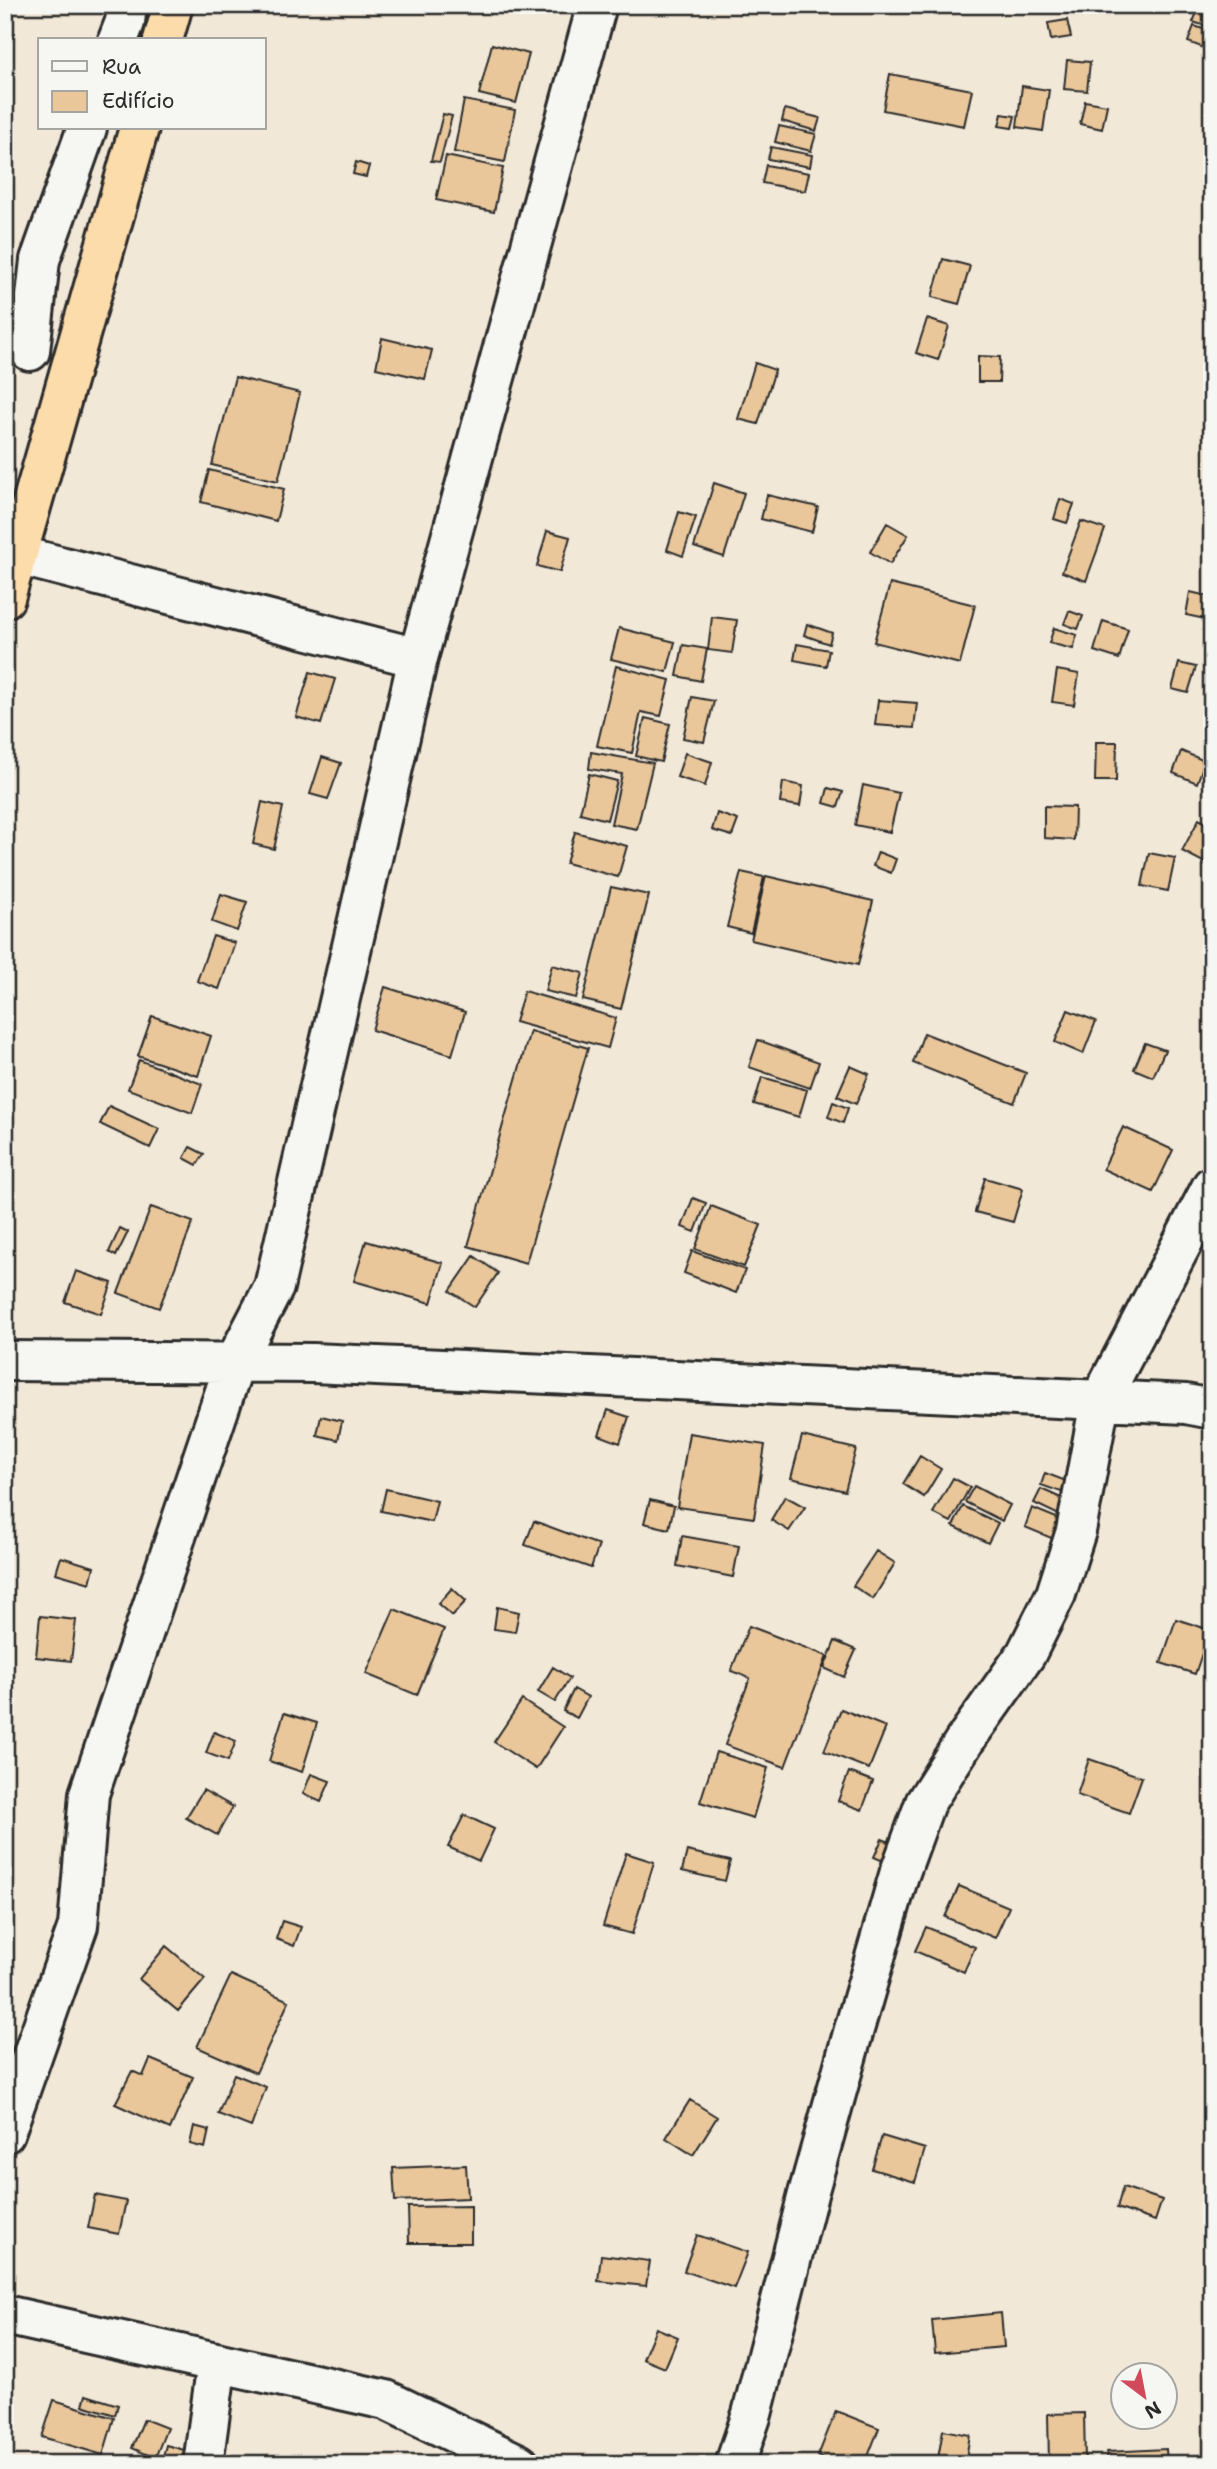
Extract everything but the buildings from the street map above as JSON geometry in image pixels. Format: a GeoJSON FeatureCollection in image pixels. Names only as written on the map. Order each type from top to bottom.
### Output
{"type":"FeatureCollection","features":[{"type":"Feature","properties":{"kind":"highway"},"geometry":{"type":"LineString","coordinates":[[164,38],[173,5]]}},
{"type":"Feature","properties":{"kind":"highway"},"geometry":{"type":"LineString","coordinates":[[5,598],[138,130]]}},
{"type":"Feature","properties":{"kind":"street"},"geometry":{"type":"LineString","coordinates":[[119,38],[125,22],[127,5]]}},
{"type":"Feature","properties":{"kind":"street"},"geometry":{"type":"LineString","coordinates":[[5,2133],[78,1926],[89,1794],[236,1362],[274,1287],[418,658],[597,5]]}},
{"type":"Feature","properties":{"kind":"street"},"geometry":{"type":"LineString","coordinates":[[73,362],[18,348],[40,260],[86,130]]}},
{"type":"Feature","properties":{"kind":"street"},"geometry":{"type":"LineString","coordinates":[[18,555],[418,658]]}},
{"type":"Feature","properties":{"kind":"street"},"geometry":{"type":"LineString","coordinates":[[735,2464],[752,2414],[808,2194],[900,1875],[925,1803],[965,1740],[1026,1654],[1056,1594],[1076,1531],[1100,1401],[1212,1186]]}},
{"type":"Feature","properties":{"kind":"street"},"geometry":{"type":"LineString","coordinates":[[5,1361],[313,1363],[1186,1404],[1212,1409]]}},
{"type":"Feature","properties":{"kind":"street"},"geometry":{"type":"LineString","coordinates":[[5,2315],[386,2400],[519,2464]]}},
{"type":"Feature","properties":{"kind":"street"},"geometry":{"type":"LineString","coordinates":[[203,2464],[217,2362]]}}]}
